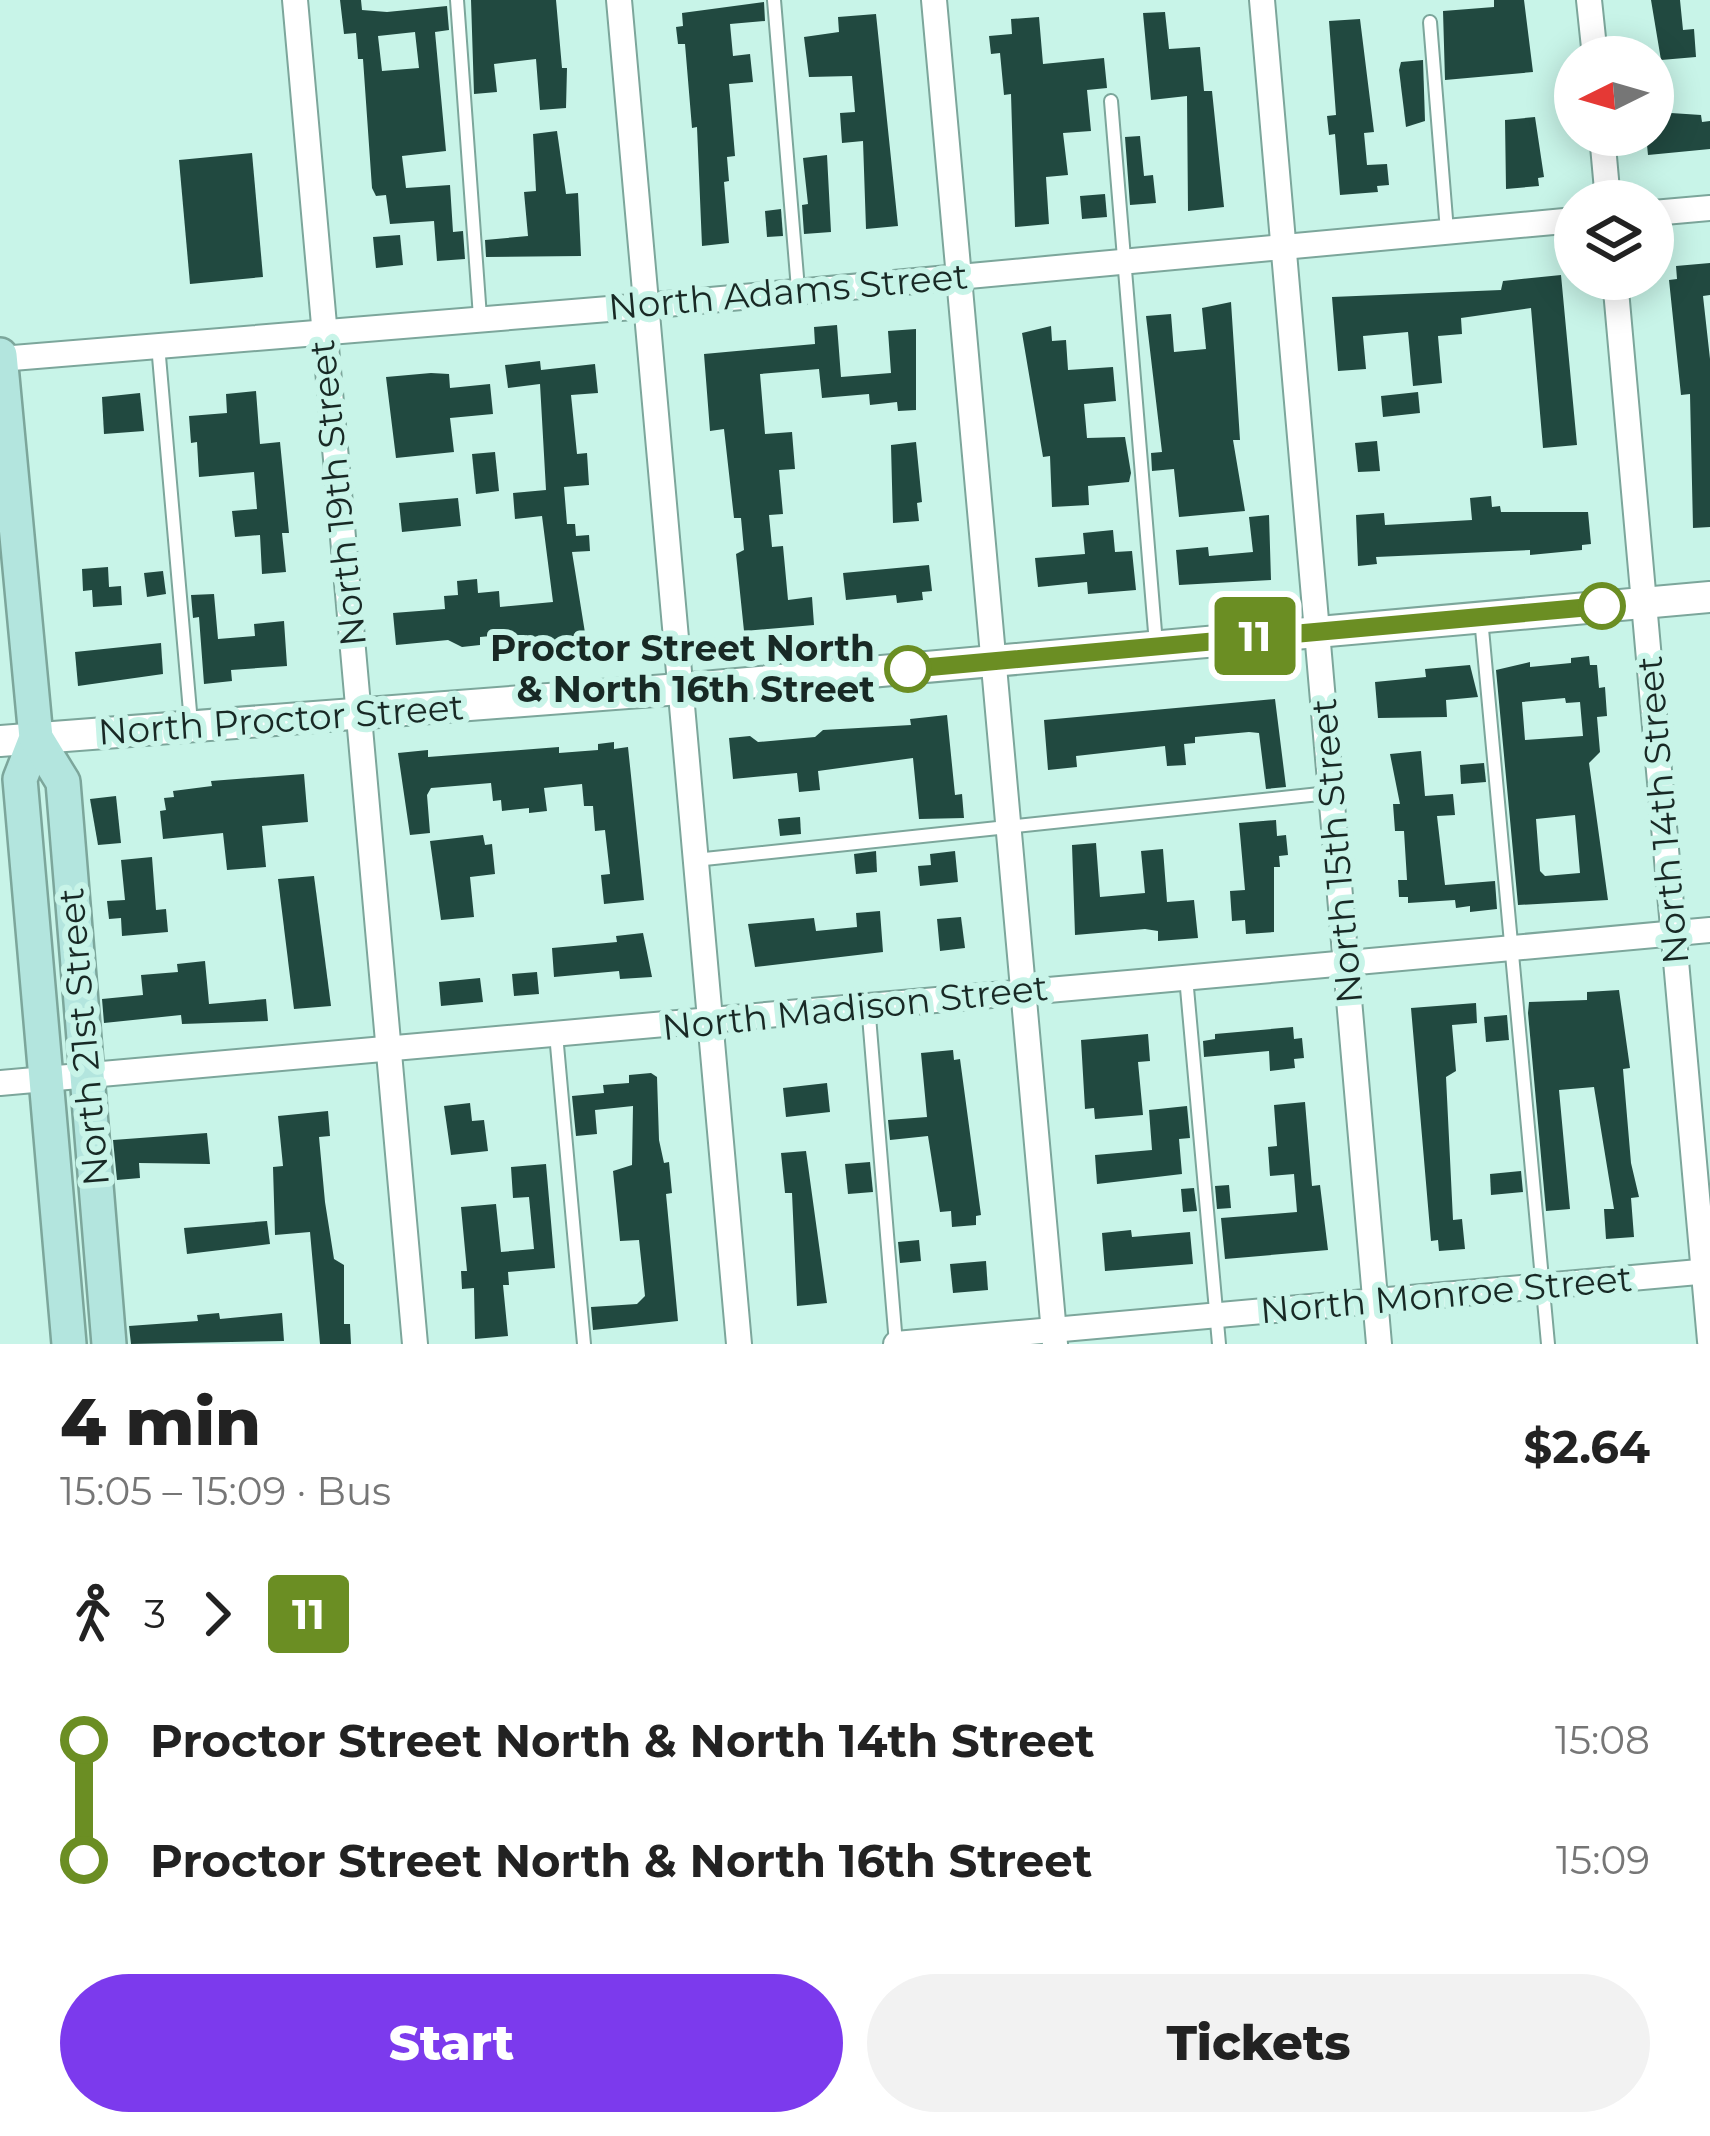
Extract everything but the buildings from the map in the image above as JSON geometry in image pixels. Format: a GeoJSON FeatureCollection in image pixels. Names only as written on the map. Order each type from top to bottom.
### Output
{"type":"FeatureCollection","features":[{"type":"Feature","properties":{"kind":"main road","name":"North 21st Street"},"geometry":{"type":"LineString","coordinates":[[0,358],[36,738],[63,782],[109,1344]]}},
{"type":"Feature","properties":{"kind":"main road","name":"North 21st Street"},"geometry":{"type":"LineString","coordinates":[[36,738],[20,779],[69,1344]]}},
{"type":"Feature","properties":{"kind":"street","name":"North 19th Street"},"geometry":{"type":"LineString","coordinates":[[295,0],[320,331],[415,1344]]}},
{"type":"Feature","properties":{"kind":"street"},"geometry":{"type":"LineString","coordinates":[[619,0],[739,1344]]}},
{"type":"Feature","properties":{"kind":"street"},"geometry":{"type":"LineString","coordinates":[[934,0],[1054,1336]]}},
{"type":"Feature","properties":{"kind":"street","name":"North 15th Street"},"geometry":{"type":"LineString","coordinates":[[1262,0],[1379,1344]]}},
{"type":"Feature","properties":{"kind":"street"},"geometry":{"type":"LineString","coordinates":[[1589,0],[1592,36]]}},
{"type":"Feature","properties":{"kind":"street"},"geometry":{"type":"LineString","coordinates":[[1674,211],[1710,208]]}},
{"type":"Feature","properties":{"kind":"street","name":"North Adams Street"},"geometry":{"type":"LineString","coordinates":[[0,358],[645,306],[1554,222]]}},
{"type":"Feature","properties":{"kind":"street","name":"North 14th Street"},"geometry":{"type":"LineString","coordinates":[[1617,300],[1710,1341]]}},
{"type":"Feature","properties":{"kind":"street","name":"North Proctor Street"},"geometry":{"type":"LineString","coordinates":[[0,741],[680,689],[1710,596]]}},
{"type":"Feature","properties":{"kind":"street","name":"North Madison Street"},"geometry":{"type":"LineString","coordinates":[[0,1084],[556,1032],[709,1025],[868,1004],[1710,930]]}},
{"type":"Feature","properties":{"kind":"street","name":"North Monroe Street"},"geometry":{"type":"LineString","coordinates":[[896,1344],[1054,1336],[1217,1314],[1707,1271]]}},
{"type":"Feature","properties":{"kind":"lane"},"geometry":{"type":"LineString","coordinates":[[457,0],[480,317]]}},
{"type":"Feature","properties":{"kind":"lane"},"geometry":{"type":"LineString","coordinates":[[774,0],[798,289]]}},
{"type":"Feature","properties":{"kind":"lane"},"geometry":{"type":"LineString","coordinates":[[1430,22],[1447,231]]}},
{"type":"Feature","properties":{"kind":"lane"},"geometry":{"type":"LineString","coordinates":[[1111,101],[1156,645]]}},
{"type":"Feature","properties":{"kind":"lane"},"geometry":{"type":"LineString","coordinates":[[158,345],[191,724]]}},
{"type":"Feature","properties":{"kind":"lane"},"geometry":{"type":"LineString","coordinates":[[1480,617],[1548,1344]]}},
{"type":"Feature","properties":{"kind":"lane"},"geometry":{"type":"LineString","coordinates":[[694,860],[1329,793]]}},
{"type":"Feature","properties":{"kind":"lane"},"geometry":{"type":"LineString","coordinates":[[1186,976],[1220,1344]]}},
{"type":"Feature","properties":{"kind":"lane"},"geometry":{"type":"LineString","coordinates":[[868,1004],[896,1344]]}},
{"type":"Feature","properties":{"kind":"lane"},"geometry":{"type":"LineString","coordinates":[[556,1032],[584,1344]]}},
{"type":"Feature","properties":{"kind":"bus line","name":"11"},"geometry":{"type":"LineString","coordinates":[[908,669],[1602,606]]}},
{"type":"Feature","properties":{"kind":"place","name":"Proctor Street North & North 16th Street"},"geometry":{"type":"Point","coordinates":[908,669]}}]}
